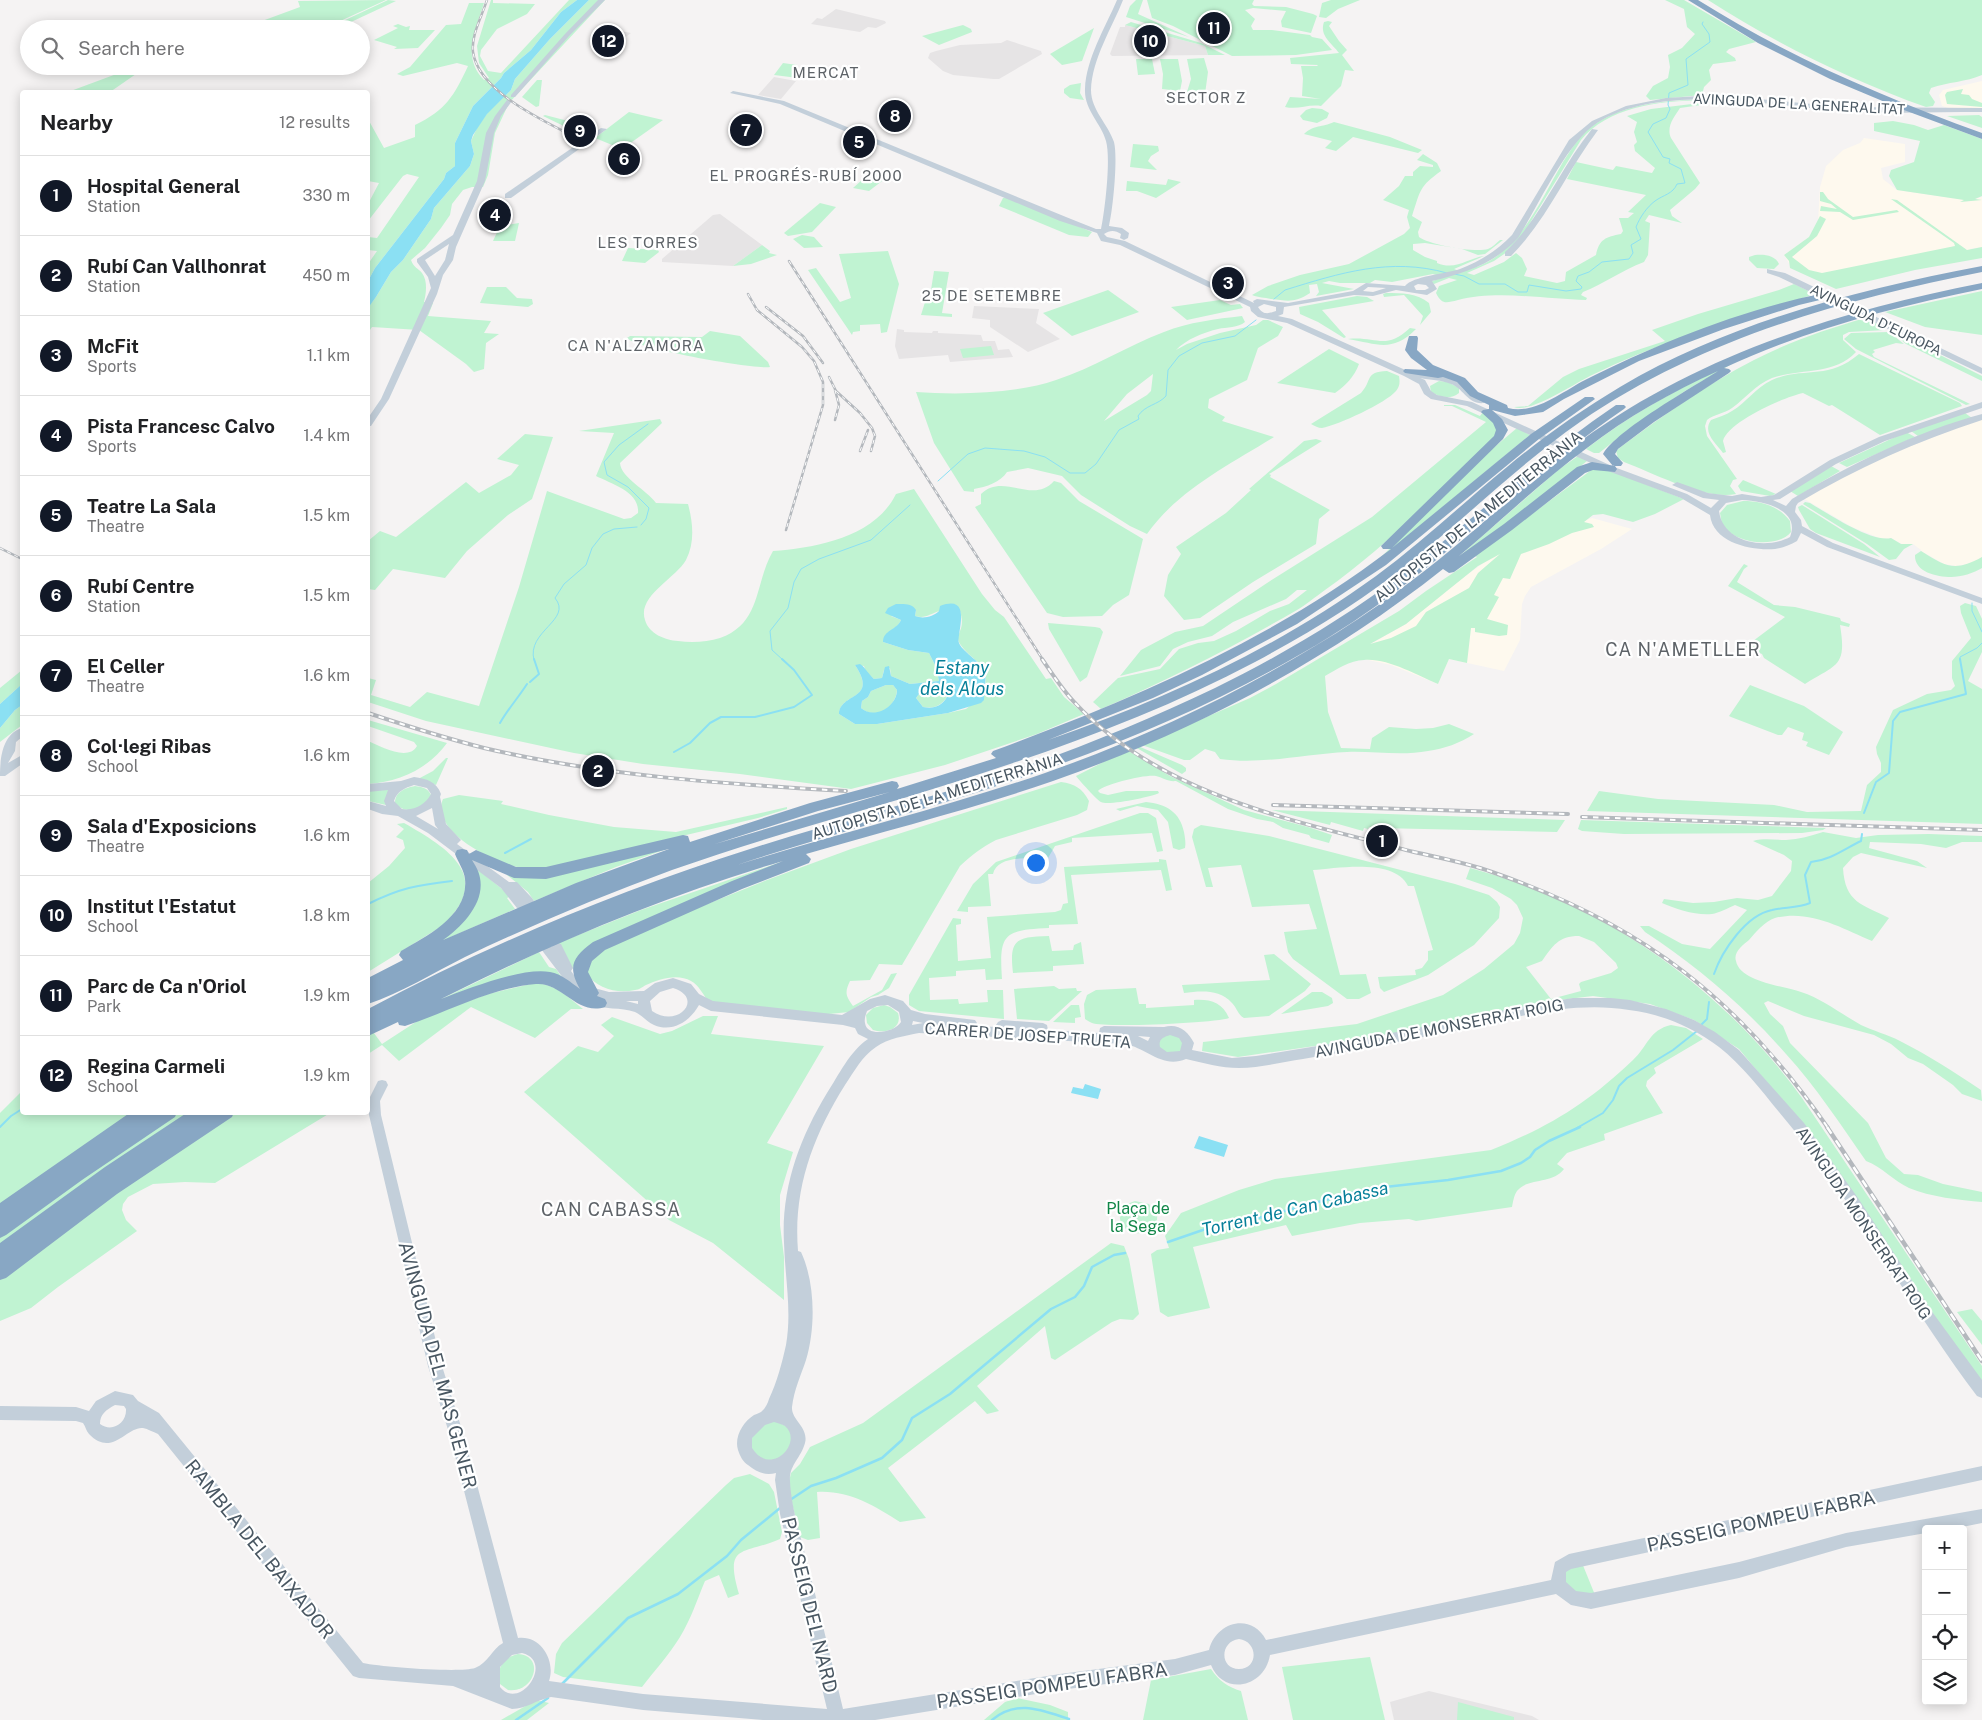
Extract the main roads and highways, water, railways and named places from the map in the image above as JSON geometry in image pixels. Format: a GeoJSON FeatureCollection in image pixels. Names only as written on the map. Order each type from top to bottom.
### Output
{"type":"FeatureCollection","features":[{"type":"Feature","properties":{"kind":"highway"},"geometry":{"type":"LineString","coordinates":[[1694,0],[1737,27],[1790,56],[1850,83],[1982,137]]}},
{"type":"Feature","properties":{"kind":"highway"},"geometry":{"type":"LineString","coordinates":[[1694,0],[1764,38],[1831,71],[1982,132]]}},
{"type":"Feature","properties":{"kind":"highway"},"geometry":{"type":"LineString","coordinates":[[1288,624],[1357,572],[1394,541],[1497,440],[1501,434],[1501,427],[1490,409],[1525,414],[1539,410],[1635,359],[1796,302],[1901,277],[1980,264]]}},
{"type":"Feature","properties":{"kind":"highway","name":"AUTOPISTA DE LA MEDITERRÀNIA"},"geometry":{"type":"LineString","coordinates":[[370,1015],[518,934],[553,904],[624,882],[714,850],[975,772],[1240,664],[1337,608],[1407,558],[1537,442],[1561,431],[1637,382],[1742,334],[1842,300],[1921,281],[1980,264]]}},
{"type":"Feature","properties":{"kind":"highway","name":"AUTOPISTA DE LA MEDITERRÀNIA"},"geometry":{"type":"LineString","coordinates":[[1132,737],[1288,655],[1346,619],[1422,565],[1562,453],[1575,437],[1648,390],[1746,343],[1805,321],[1855,306],[1982,278]]}},
{"type":"Feature","properties":{"kind":"highway"},"geometry":{"type":"LineString","coordinates":[[1350,631],[1385,608],[1437,568],[1562,453],[1586,442],[1650,400],[1709,369],[1772,342],[1907,301],[1982,286]]}},
{"type":"Feature","properties":{"kind":"highway"},"geometry":{"type":"LineString","coordinates":[[1111,717],[1288,624],[1382,562],[1537,442],[1549,426],[1600,392],[1669,355],[1737,326],[1821,297]]}},
{"type":"Feature","properties":{"kind":"highway"},"geometry":{"type":"LineString","coordinates":[[370,1036],[424,1012],[530,978],[556,980],[579,998],[595,998],[580,975],[581,964],[590,952],[608,941],[737,885],[798,861],[1066,770],[1115,744],[1198,714],[1264,682],[1393,606],[1473,553],[1581,470],[1592,466],[1614,466],[1609,454],[1612,447],[1717,376],[1762,352],[1833,322]]}},
{"type":"Feature","properties":{"kind":"highway"},"geometry":{"type":"LineString","coordinates":[[1414,338],[1411,347],[1415,356],[1428,367],[1466,382],[1478,395],[1510,408],[1524,410],[1548,404]]}},
{"type":"Feature","properties":{"kind":"highway"},"geometry":{"type":"LineString","coordinates":[[1409,371],[1450,376]]}},
{"type":"Feature","properties":{"kind":"highway"},"geometry":{"type":"LineString","coordinates":[[553,904],[642,864],[806,810],[975,762],[1092,725]]}},
{"type":"Feature","properties":{"kind":"highway","name":"AUTOPISTA DE LA MEDITERRÀNIA"},"geometry":{"type":"LineString","coordinates":[[566,928],[629,897],[725,863],[1115,744]]}},
{"type":"Feature","properties":{"kind":"highway"},"geometry":{"type":"LineString","coordinates":[[370,984],[518,934],[566,928],[737,870],[998,793]]}},
{"type":"Feature","properties":{"kind":"highway"},"geometry":{"type":"LineString","coordinates":[[370,976],[437,936],[459,917],[469,900],[473,887],[469,854],[514,872],[546,872],[806,810]]}},
{"type":"Feature","properties":{"kind":"highway"},"geometry":{"type":"LineString","coordinates":[[370,1029],[455,985],[518,934]]}},
{"type":"Feature","properties":{"kind":"highway","name":"AUTOPISTA DE LA MEDITERRÀNIA"},"geometry":{"type":"LineString","coordinates":[[370,997],[457,953],[518,934]]}},
{"type":"Feature","properties":{"kind":"highway"},"geometry":{"type":"LineString","coordinates":[[0,1213],[141,1115]]}},
{"type":"Feature","properties":{"kind":"highway"},"geometry":{"type":"LineString","coordinates":[[0,1230],[76,1175],[165,1115]]}},
{"type":"Feature","properties":{"kind":"highway"},"geometry":{"type":"LineString","coordinates":[[0,1253],[111,1172],[197,1115]]}},
{"type":"Feature","properties":{"kind":"highway"},"geometry":{"type":"LineString","coordinates":[[0,1272],[77,1213],[168,1149],[221,1115]]}},
{"type":"Feature","properties":{"kind":"water"},"geometry":{"type":"Polygon","coordinates":[[[577,0],[589,0],[550,39],[515,79],[511,90],[487,114],[471,141],[474,154],[470,166],[434,208],[431,219],[403,260],[391,272],[370,305],[370,277],[375,268],[444,179],[446,173],[455,166],[455,143],[473,106],[504,73],[531,50],[561,12],[577,0]]]}},
{"type":"Feature","properties":{"kind":"water","name":"Estany dels Alous"},"geometry":{"type":"Polygon","coordinates":[[[896,604],[908,604],[916,610],[915,616],[925,617],[937,613],[940,606],[957,605],[961,617],[960,646],[986,671],[984,700],[981,703],[948,713],[877,724],[855,724],[839,714],[845,702],[861,691],[863,685],[855,665],[860,664],[874,679],[882,678],[885,667],[889,666],[891,676],[910,684],[939,681],[936,667],[929,653],[908,650],[883,642],[885,635],[901,620],[885,613],[888,608],[896,604]],[[886,685],[871,691],[868,697],[862,701],[861,708],[867,711],[879,712],[889,706],[896,696],[897,690],[893,685],[886,685]],[[930,691],[919,694],[916,698],[923,707],[930,708],[936,706],[947,697],[943,694],[930,691]]]}},
{"type":"Feature","properties":{"kind":"water"},"geometry":{"type":"Polygon","coordinates":[[[20,686],[20,706],[0,728],[0,704],[20,686]]]}},
{"type":"Feature","properties":{"kind":"water"},"geometry":{"type":"Polygon","coordinates":[[[1085,1084],[1101,1089],[1098,1099],[1071,1093],[1073,1087],[1083,1089],[1085,1084]]]}},
{"type":"Feature","properties":{"kind":"water"},"geometry":{"type":"Polygon","coordinates":[[[1199,1136],[1228,1145],[1224,1157],[1194,1148],[1199,1136]]]}},
{"type":"Feature","properties":{"kind":"waterway"},"geometry":{"type":"LineString","coordinates":[[1454,274],[1464,276],[1479,284],[1505,284],[1518,292],[1527,292],[1529,285],[1566,291],[1581,289],[1582,287],[1576,281],[1578,276],[1589,272],[1602,262],[1629,259],[1633,253],[1631,245],[1641,239],[1636,227],[1644,212],[1655,201],[1673,190],[1677,184],[1685,183],[1681,169],[1669,163],[1670,159],[1663,157],[1648,132],[1653,124],[1666,118],[1670,109],[1668,105],[1669,93],[1688,85],[1686,59],[1710,42],[1709,34],[1702,24],[1703,22]]}},
{"type":"Feature","properties":{"kind":"waterway"},"geometry":{"type":"LineString","coordinates":[[1274,299],[1285,290],[1365,269],[1385,267],[1426,268],[1447,273]]}},
{"type":"Feature","properties":{"kind":"waterway"},"geometry":{"type":"LineString","coordinates":[[938,481],[968,454],[985,448],[1024,451],[1045,457],[1070,473],[1085,473],[1096,464],[1119,430],[1139,419],[1138,416],[1144,409],[1166,396],[1168,370],[1179,356],[1202,343],[1235,336],[1256,320]]}},
{"type":"Feature","properties":{"kind":"waterway"},"geometry":{"type":"LineString","coordinates":[[641,525],[646,519],[649,508],[628,487],[607,475],[604,462],[619,445],[648,424]]}},
{"type":"Feature","properties":{"kind":"waterway"},"geometry":{"type":"LineString","coordinates":[[783,660],[772,650],[770,631],[788,608],[794,582],[801,569],[819,559],[871,540],[910,505]]}},
{"type":"Feature","properties":{"kind":"waterway"},"geometry":{"type":"LineString","coordinates":[[534,660],[533,650],[536,641],[558,613],[559,606],[555,598],[564,584],[586,565],[592,548],[603,534],[614,529],[637,527]]}},
{"type":"Feature","properties":{"kind":"waterway"},"geometry":{"type":"LineString","coordinates":[[1972,603],[1972,611],[1982,632]]}},
{"type":"Feature","properties":{"kind":"waterway"},"geometry":{"type":"LineString","coordinates":[[1960,659],[1960,657],[1977,648],[1982,643]]}},
{"type":"Feature","properties":{"kind":"waterway"},"geometry":{"type":"LineString","coordinates":[[530,682],[539,674],[534,659]]}},
{"type":"Feature","properties":{"kind":"waterway"},"geometry":{"type":"LineString","coordinates":[[674,752],[690,743],[710,723],[721,717],[755,717],[794,707],[812,695],[794,670],[782,659]]}},
{"type":"Feature","properties":{"kind":"waterway"},"geometry":{"type":"LineString","coordinates":[[1864,813],[1876,782],[1889,773],[1893,721],[1900,712],[1966,694],[1960,659]]}},
{"type":"Feature","properties":{"kind":"waterway"},"geometry":{"type":"LineString","coordinates":[[500,723],[527,684]]}},
{"type":"Feature","properties":{"kind":"waterway"},"geometry":{"type":"LineString","coordinates":[[1714,974],[1736,935],[1753,919],[1762,913],[1772,910],[1810,903],[1805,875],[1811,862],[1831,857],[1861,841],[1862,834]]}},
{"type":"Feature","properties":{"kind":"waterway"},"geometry":{"type":"LineString","coordinates":[[505,853],[531,839]]}},
{"type":"Feature","properties":{"kind":"waterway"},"geometry":{"type":"LineString","coordinates":[[370,903],[409,888],[452,881]]}},
{"type":"Feature","properties":{"kind":"waterway"},"geometry":{"type":"LineString","coordinates":[[1701,1025],[1707,1019],[1709,1002]]}},
{"type":"Feature","properties":{"kind":"waterway","name":"Torrent de Can Cabassa"},"geometry":{"type":"LineString","coordinates":[[1577,1128],[1603,1113],[1613,1100],[1619,1086],[1627,1078],[1673,1050],[1697,1031]]}},
{"type":"Feature","properties":{"kind":"waterway"},"geometry":{"type":"LineString","coordinates":[[0,1127],[20,1110]]}},
{"type":"Feature","properties":{"kind":"waterway","name":"Torrent de Can Cabassa"},"geometry":{"type":"LineString","coordinates":[[1168,1242],[1226,1222],[1247,1221],[1367,1189],[1448,1180],[1501,1171],[1521,1163],[1530,1157],[1535,1150],[1549,1141],[1580,1127]]}},
{"type":"Feature","properties":{"kind":"waterway","name":"Torrent de Can Cabassa"},"geometry":{"type":"LineString","coordinates":[[790,1500],[811,1486],[836,1478],[882,1458],[902,1440],[912,1418],[950,1394],[1051,1309],[1075,1297],[1084,1286],[1092,1267],[1114,1255],[1125,1253]]}},
{"type":"Feature","properties":{"kind":"waterway","name":"Torrent de Can Cabassa"},"geometry":{"type":"LineString","coordinates":[[562,1684],[628,1618],[678,1594],[727,1556],[741,1540],[780,1508]]}},
{"type":"Feature","properties":{"kind":"waterway","name":"Torrent de Can Cabassa"},"geometry":{"type":"LineString","coordinates":[[516,1720],[548,1698]]}},
{"type":"Feature","properties":{"kind":"waterway"},"geometry":{"type":"LineString","coordinates":[[992,1720],[1001,1714],[1020,1708],[1039,1710],[1069,1719]]}},
{"type":"Feature","properties":{"kind":"railway"},"geometry":{"type":"LineString","coordinates":[[487,0],[477,26],[473,46],[478,66],[487,80],[515,104],[577,138]]}},
{"type":"Feature","properties":{"kind":"railway"},"geometry":{"type":"LineString","coordinates":[[789,261],[1043,660]]}},
{"type":"Feature","properties":{"kind":"railway"},"geometry":{"type":"LineString","coordinates":[[748,294],[757,310],[802,347],[814,361],[823,382],[823,405],[786,530]]}},
{"type":"Feature","properties":{"kind":"railway"},"geometry":{"type":"LineString","coordinates":[[766,307],[803,336],[823,363]]}},
{"type":"Feature","properties":{"kind":"railway"},"geometry":{"type":"LineString","coordinates":[[829,377],[836,391],[860,413],[872,428],[875,436],[871,451]]}},
{"type":"Feature","properties":{"kind":"railway"},"geometry":{"type":"LineString","coordinates":[[835,390],[839,405],[835,420]]}},
{"type":"Feature","properties":{"kind":"railway"},"geometry":{"type":"LineString","coordinates":[[860,451],[868,430]]}},
{"type":"Feature","properties":{"kind":"railway"},"geometry":{"type":"LineString","coordinates":[[0,548],[20,558]]}},
{"type":"Feature","properties":{"kind":"railway"},"geometry":{"type":"LineString","coordinates":[[1042,659],[1071,699],[1111,736],[1149,762],[1191,784],[1278,816],[1492,872],[1546,893],[1595,916],[1640,942],[1682,971],[1722,1004],[1759,1040],[1794,1082],[1828,1128]]}},
{"type":"Feature","properties":{"kind":"railway"},"geometry":{"type":"LineString","coordinates":[[370,714],[484,748],[574,766],[710,782],[846,791]]}},
{"type":"Feature","properties":{"kind":"railway"},"geometry":{"type":"LineString","coordinates":[[1273,805],[1568,814]]}},
{"type":"Feature","properties":{"kind":"railway"},"geometry":{"type":"LineString","coordinates":[[1582,817],[1982,830]]}},
{"type":"Feature","properties":{"kind":"railway"},"geometry":{"type":"LineString","coordinates":[[1827,1127],[1982,1361]]}},
{"type":"Feature","properties":{"kind":"place","name":"Parc de Ca n'Oriol"},"geometry":{"type":"Point","coordinates":[1214,28]}},
{"type":"Feature","properties":{"kind":"place","name":"Regina Carmeli"},"geometry":{"type":"Point","coordinates":[608,41]}},
{"type":"Feature","properties":{"kind":"place","name":"Institut l'Estatut"},"geometry":{"type":"Point","coordinates":[1150,41]}},
{"type":"Feature","properties":{"kind":"place","name":"Col·legi Ribas"},"geometry":{"type":"Point","coordinates":[895,116]}},
{"type":"Feature","properties":{"kind":"place","name":"El Celler"},"geometry":{"type":"Point","coordinates":[746,130]}},
{"type":"Feature","properties":{"kind":"place","name":"Sala d'Exposicions"},"geometry":{"type":"Point","coordinates":[580,131]}},
{"type":"Feature","properties":{"kind":"place","name":"Teatre La Sala"},"geometry":{"type":"Point","coordinates":[859,142]}},
{"type":"Feature","properties":{"kind":"place","name":"Rubí Centre"},"geometry":{"type":"Point","coordinates":[624,159]}},
{"type":"Feature","properties":{"kind":"place","name":"Pista Francesc Calvo"},"geometry":{"type":"Point","coordinates":[495,215]}},
{"type":"Feature","properties":{"kind":"place","name":"McFit"},"geometry":{"type":"Point","coordinates":[1228,283]}},
{"type":"Feature","properties":{"kind":"place","name":"Rubí Can Vallhonrat"},"geometry":{"type":"Point","coordinates":[598,771]}},
{"type":"Feature","properties":{"kind":"place","name":"Hospital General"},"geometry":{"type":"Point","coordinates":[1382,841]}},
{"type":"Feature","properties":{"kind":"district","name":"MERCAT"},"geometry":{"type":"Point","coordinates":[826,73]}},
{"type":"Feature","properties":{"kind":"district","name":"SECTOR Z"},"geometry":{"type":"Point","coordinates":[1206,98]}},
{"type":"Feature","properties":{"kind":"district","name":"EL PROGRÉS-RUBÍ 2000"},"geometry":{"type":"Point","coordinates":[806,176]}},
{"type":"Feature","properties":{"kind":"district","name":"LES TORRES"},"geometry":{"type":"Point","coordinates":[648,243]}},
{"type":"Feature","properties":{"kind":"district","name":"25 DE SETEMBRE"},"geometry":{"type":"Point","coordinates":[992,296]}},
{"type":"Feature","properties":{"kind":"district","name":"CA N'ALZAMORA"},"geometry":{"type":"Point","coordinates":[636,346]}},
{"type":"Feature","properties":{"kind":"district","name":"CA N'AMETLLER"},"geometry":{"type":"Point","coordinates":[1683,650]}},
{"type":"Feature","properties":{"kind":"district","name":"CAN CABASSA"},"geometry":{"type":"Point","coordinates":[611,1210]}},
{"type":"Feature","properties":{"kind":"park label","name":"Plaça de la Sega"},"geometry":{"type":"Point","coordinates":[1138,1217]}}]}
